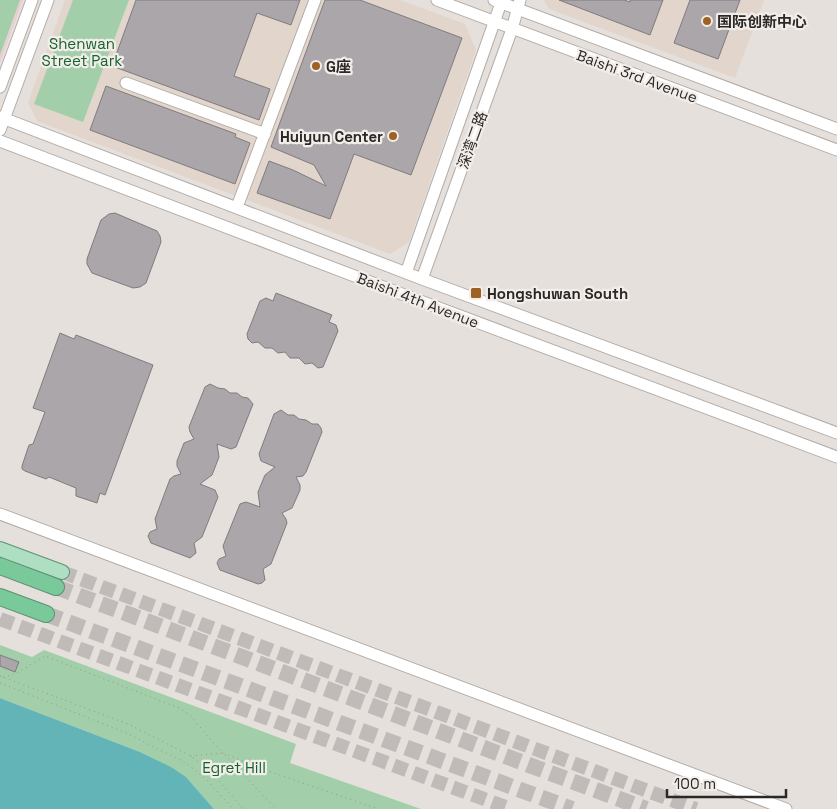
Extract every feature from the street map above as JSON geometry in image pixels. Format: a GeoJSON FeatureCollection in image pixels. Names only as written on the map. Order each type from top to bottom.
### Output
{"type":"FeatureCollection","features":[{"type":"Feature","properties":{"kind":"highway"},"geometry":{"type":"LineString","coordinates":[[0,566],[59,580]]}},
{"type":"Feature","properties":{"kind":"highway"},"geometry":{"type":"LineString","coordinates":[[0,597],[46,614]]}},
{"type":"Feature","properties":{"kind":"main road"},"geometry":{"type":"LineString","coordinates":[[0,549],[59,580]]}},
{"type":"Feature","properties":{"kind":"street"},"geometry":{"type":"LineString","coordinates":[[0,87],[32,0]]}},
{"type":"Feature","properties":{"kind":"street"},"geometry":{"type":"LineString","coordinates":[[0,130],[2,118],[48,0]]}},
{"type":"Feature","properties":{"kind":"street"},"geometry":{"type":"LineString","coordinates":[[237,207],[315,0]]}},
{"type":"Feature","properties":{"kind":"street","name":"Baishi 3rd Avenue"},"geometry":{"type":"LineString","coordinates":[[437,0],[837,150]]}},
{"type":"Feature","properties":{"kind":"street","name":"Baishi 3rd Avenue"},"geometry":{"type":"LineString","coordinates":[[499,1],[519,4],[837,129]]}},
{"type":"Feature","properties":{"kind":"street","name":"深湾二路"},"geometry":{"type":"LineString","coordinates":[[406,273],[494,22],[499,1]]}},
{"type":"Feature","properties":{"kind":"street","name":"深湾二路"},"geometry":{"type":"LineString","coordinates":[[422,280],[512,29],[519,4]]}},
{"type":"Feature","properties":{"kind":"street"},"geometry":{"type":"LineString","coordinates":[[126,83],[265,134]]}},
{"type":"Feature","properties":{"kind":"street","name":"Baishi 4th Avenue"},"geometry":{"type":"LineString","coordinates":[[2,118],[237,207],[422,280],[837,433]]}},
{"type":"Feature","properties":{"kind":"street","name":"Baishi 4th Avenue"},"geometry":{"type":"LineString","coordinates":[[0,141],[837,457]]}},
{"type":"Feature","properties":{"kind":"street"},"geometry":{"type":"LineString","coordinates":[[0,514],[786,809]]}},
{"type":"Feature","properties":{"kind":"path"},"geometry":{"type":"LineString","coordinates":[[1,676],[13,675],[45,656],[179,708],[190,715],[210,740],[276,809]]}},
{"type":"Feature","properties":{"kind":"path"},"geometry":{"type":"LineString","coordinates":[[1,676],[128,724],[191,756],[214,774],[243,809]]}},
{"type":"Feature","properties":{"kind":"path"},"geometry":{"type":"LineString","coordinates":[[0,683],[124,732],[186,763],[208,780],[233,809]]}},
{"type":"Feature","properties":{"kind":"path"},"geometry":{"type":"LineString","coordinates":[[191,756],[224,753],[271,772],[378,809]]}},
{"type":"Feature","properties":{"kind":"shaded area"},"geometry":{"type":"Polygon","coordinates":[[[0,0],[23,0],[0,63],[0,0]]]}},
{"type":"Feature","properties":{"kind":"shaded area"},"geometry":{"type":"Polygon","coordinates":[[[65,0],[400,0],[465,24],[476,50],[409,242],[390,254],[37,121],[28,103],[65,0]]]}},
{"type":"Feature","properties":{"kind":"shaded area"},"geometry":{"type":"Polygon","coordinates":[[[544,0],[764,0],[735,78],[549,9],[544,0]]]}},
{"type":"Feature","properties":{"kind":"green space"},"geometry":{"type":"Polygon","coordinates":[[[0,0],[20,0],[0,55],[0,0]]]}},
{"type":"Feature","properties":{"kind":"green space","name":"Shenwan Street Park"},"geometry":{"type":"Polygon","coordinates":[[[73,0],[129,0],[83,122],[34,104],[73,0]]]}},
{"type":"Feature","properties":{"kind":"green space","name":"Egret Hill"},"geometry":{"type":"Polygon","coordinates":[[[0,645],[32,657],[44,650],[296,744],[290,763],[421,809],[214,809],[186,777],[170,767],[140,752],[0,698],[0,645]]]}},
{"type":"Feature","properties":{"kind":"water"},"geometry":{"type":"Polygon","coordinates":[[[0,698],[140,752],[171,767],[186,777],[214,809],[0,809],[0,698]]]}},
{"type":"Feature","properties":{"kind":"building"},"geometry":{"type":"Polygon","coordinates":[[[136,0],[300,0],[291,25],[257,13],[234,76],[270,89],[259,120],[112,66],[136,0]]]}},
{"type":"Feature","properties":{"kind":"building"},"geometry":{"type":"Polygon","coordinates":[[[325,0],[360,0],[462,38],[411,175],[354,154],[330,219],[257,193],[269,161],[326,186],[314,165],[271,147],[325,0]]]}},
{"type":"Feature","properties":{"kind":"building"},"geometry":{"type":"Polygon","coordinates":[[[559,0],[624,0],[630,2],[630,0],[663,0],[650,35],[559,0]]]}},
{"type":"Feature","properties":{"kind":"building","name":"国际创新中心"},"geometry":{"type":"Polygon","coordinates":[[[690,0],[740,0],[718,59],[674,43],[690,0]]]}},
{"type":"Feature","properties":{"kind":"building"},"geometry":{"type":"Polygon","coordinates":[[[106,86],[236,134],[235,137],[250,143],[235,184],[90,130],[106,86]]]}},
{"type":"Feature","properties":{"kind":"building"},"geometry":{"type":"Polygon","coordinates":[[[115,213],[157,231],[160,236],[161,242],[146,283],[140,287],[133,288],[92,273],[87,264],[87,259],[101,220],[109,214],[115,213]]]}},
{"type":"Feature","properties":{"kind":"building"},"geometry":{"type":"Polygon","coordinates":[[[276,293],[332,315],[329,322],[336,325],[338,331],[323,367],[318,368],[312,363],[305,364],[299,358],[290,358],[285,352],[278,353],[272,348],[265,348],[258,342],[252,343],[248,339],[247,334],[260,301],[266,298],[273,301],[276,293]]]}},
{"type":"Feature","properties":{"kind":"building"},"geometry":{"type":"Polygon","coordinates":[[[60,333],[74,339],[76,335],[153,365],[105,495],[100,493],[97,503],[76,496],[76,488],[22,469],[29,445],[33,444],[45,412],[33,408],[60,333]]]}},
{"type":"Feature","properties":{"kind":"building"},"geometry":{"type":"Polygon","coordinates":[[[210,384],[225,389],[230,393],[237,393],[242,397],[248,398],[253,404],[236,447],[231,449],[217,444],[219,457],[212,475],[200,484],[215,490],[218,497],[202,537],[194,543],[196,553],[190,558],[151,543],[148,536],[150,532],[157,529],[155,519],[170,479],[181,474],[177,461],[184,443],[194,439],[189,427],[205,387],[210,384]]]}},
{"type":"Feature","properties":{"kind":"building"},"geometry":{"type":"Polygon","coordinates":[[[281,410],[288,415],[294,415],[312,424],[318,424],[322,432],[306,472],[303,476],[296,477],[300,490],[292,508],[282,513],[287,523],[271,564],[263,569],[265,580],[258,584],[220,570],[217,563],[219,559],[226,556],[223,546],[240,504],[246,502],[260,507],[258,492],[265,475],[275,467],[261,461],[259,454],[274,414],[281,410]]]}},
{"type":"Feature","properties":{"kind":"building"},"geometry":{"type":"Polygon","coordinates":[[[0,655],[19,662],[15,672],[0,666],[0,655]]]}},
{"type":"Feature","properties":{"kind":"tunnel"},"geometry":{"type":"LineString","coordinates":[[62,572],[696,809]]}},
{"type":"Feature","properties":{"kind":"tunnel"},"geometry":{"type":"LineString","coordinates":[[56,587],[646,809]]}},
{"type":"Feature","properties":{"kind":"tunnel"},"geometry":{"type":"LineString","coordinates":[[46,614],[572,809]]}},
{"type":"Feature","properties":{"kind":"tunnel"},"geometry":{"type":"LineString","coordinates":[[0,619],[511,809]]}},
{"type":"Feature","properties":{"kind":"place","name":"国际创新中心"},"geometry":{"type":"Point","coordinates":[707,21]}},
{"type":"Feature","properties":{"kind":"place","name":"G座"},"geometry":{"type":"Point","coordinates":[316,66]}},
{"type":"Feature","properties":{"kind":"place","name":"Huiyun Center"},"geometry":{"type":"Point","coordinates":[393,136]}},
{"type":"Feature","properties":{"kind":"place","name":"Hongshuwan South"},"geometry":{"type":"Point","coordinates":[476,293]}}]}
